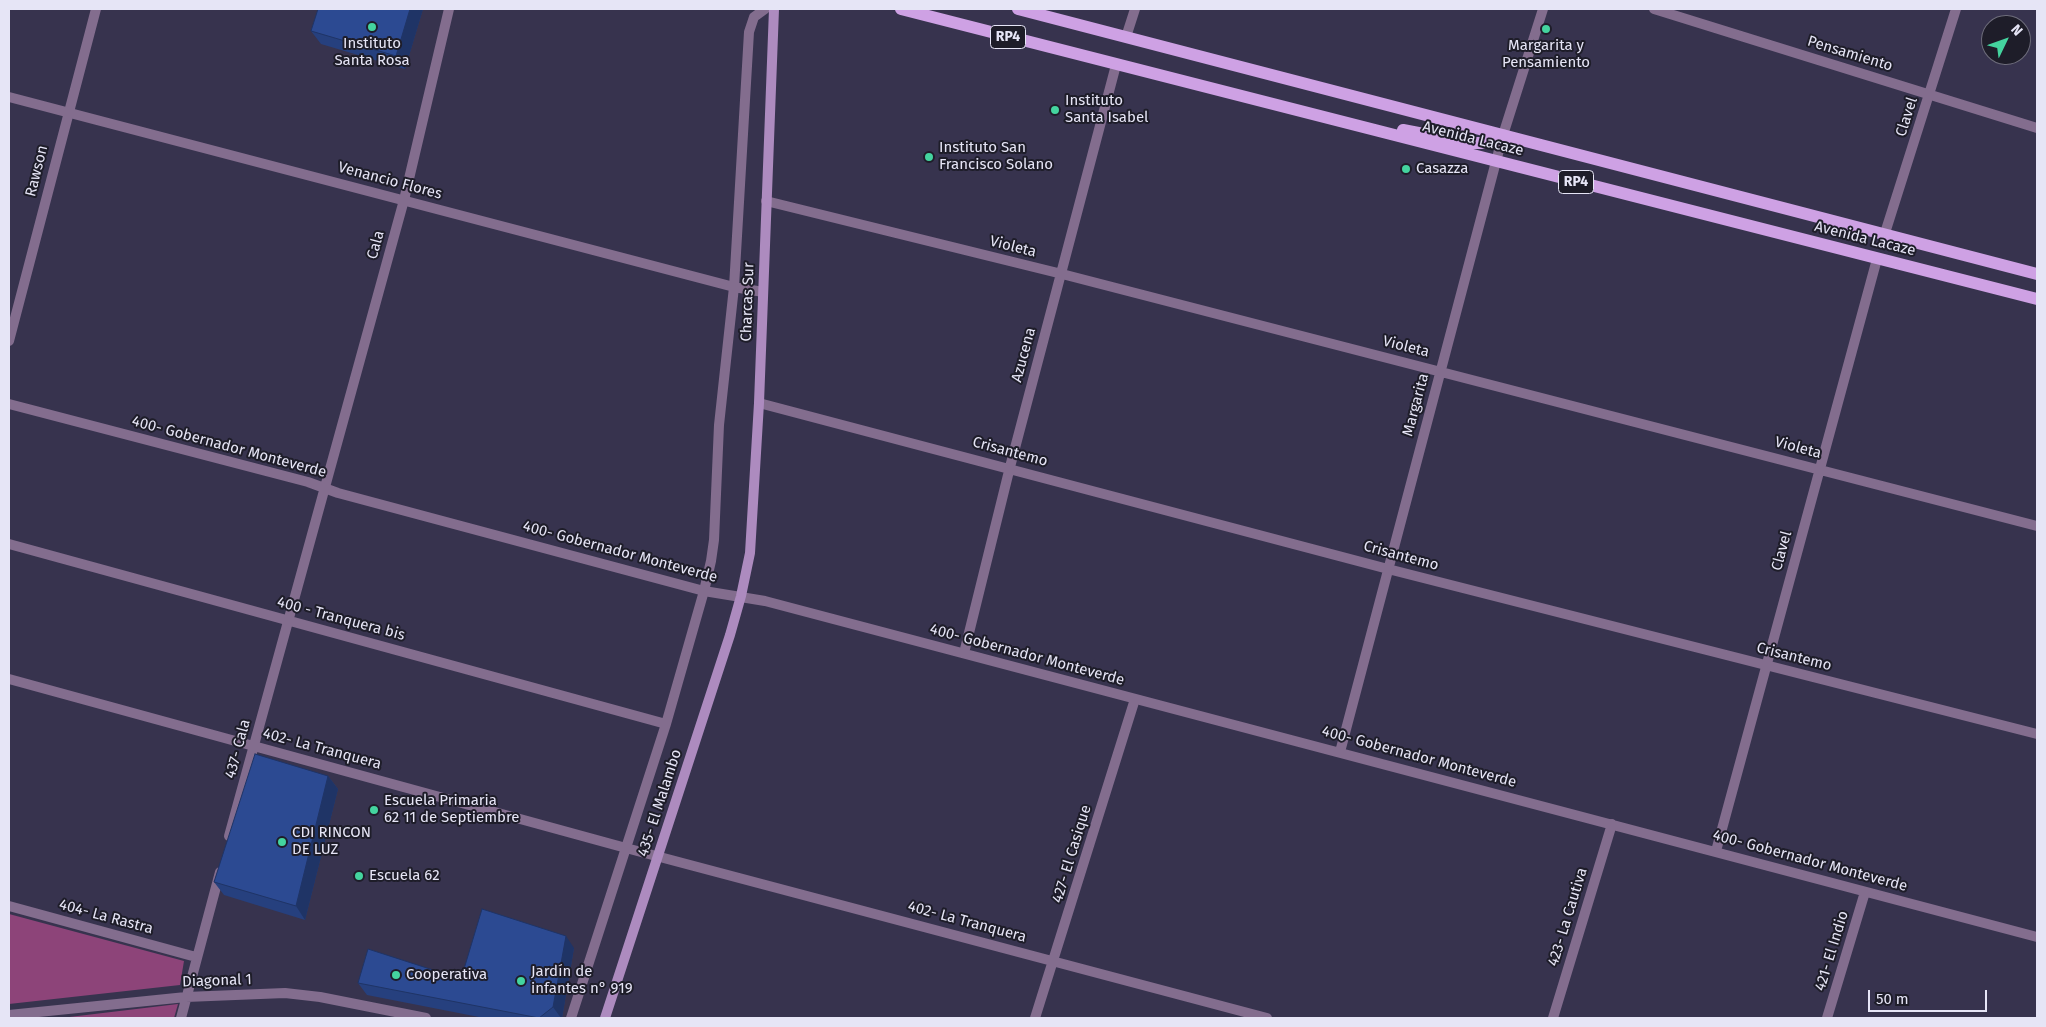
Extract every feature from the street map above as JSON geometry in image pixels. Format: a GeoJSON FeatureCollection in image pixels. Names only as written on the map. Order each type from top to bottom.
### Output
{"type":"FeatureCollection","features":[{"type":"Feature","properties":{"kind":"main road","name":"Charcas Sur"},"geometry":{"type":"LineString","coordinates":[[741,596],[752,539],[774,9]]}},
{"type":"Feature","properties":{"kind":"main road","name":"Avenida Lacaze"},"geometry":{"type":"LineString","coordinates":[[901,9],[2037,300]]}},
{"type":"Feature","properties":{"kind":"main road","name":"Avenida Lacaze"},"geometry":{"type":"LineString","coordinates":[[1018,9],[2037,274]]}},
{"type":"Feature","properties":{"kind":"main road"},"geometry":{"type":"LineString","coordinates":[[1116,65],[1190,75],[1391,128],[1470,144],[1482,143],[1504,135]]}},
{"type":"Feature","properties":{"kind":"main road","name":"435- El Malambo"},"geometry":{"type":"LineString","coordinates":[[606,1018],[741,596]]}},
{"type":"Feature","properties":{"kind":"street","name":"Rawson"},"geometry":{"type":"LineString","coordinates":[[9,341],[96,9]]}},
{"type":"Feature","properties":{"kind":"street","name":"Cala"},"geometry":{"type":"LineString","coordinates":[[324,487],[404,200],[449,9]]}},
{"type":"Feature","properties":{"kind":"street"},"geometry":{"type":"LineString","coordinates":[[571,1018],[666,724],[704,591],[714,540],[719,425],[734,287],[749,32],[754,17],[765,9]]}},
{"type":"Feature","properties":{"kind":"street"},"geometry":{"type":"LineString","coordinates":[[1126,37],[1135,9]]}},
{"type":"Feature","properties":{"kind":"street","name":"Margarita"},"geometry":{"type":"LineString","coordinates":[[1340,752],[1496,162],[1544,9]]}},
{"type":"Feature","properties":{"kind":"street","name":"Pensamiento"},"geometry":{"type":"LineString","coordinates":[[1654,9],[2037,128]]}},
{"type":"Feature","properties":{"kind":"street","name":"Clavel"},"geometry":{"type":"LineString","coordinates":[[1885,233],[1956,9]]}},
{"type":"Feature","properties":{"kind":"street","name":"Azucena"},"geometry":{"type":"LineString","coordinates":[[964,653],[1010,467],[1116,65]]}},
{"type":"Feature","properties":{"kind":"street","name":"Venancio Flores"},"geometry":{"type":"LineString","coordinates":[[9,97],[734,287],[763,292]]}},
{"type":"Feature","properties":{"kind":"street","name":"Violeta"},"geometry":{"type":"LineString","coordinates":[[766,201],[1062,274],[2037,526]]}},
{"type":"Feature","properties":{"kind":"street","name":"Clavel"},"geometry":{"type":"LineString","coordinates":[[1716,851],[1876,259]]}},
{"type":"Feature","properties":{"kind":"street","name":"Crisantemo"},"geometry":{"type":"LineString","coordinates":[[759,403],[1010,467],[1388,569],[2037,734]]}},
{"type":"Feature","properties":{"kind":"street","name":"400- Gobernador Monteverde"},"geometry":{"type":"LineString","coordinates":[[9,404],[324,487],[338,493],[704,591],[741,596],[964,653],[2037,936]]}},
{"type":"Feature","properties":{"kind":"street","name":"437- Cala"},"geometry":{"type":"LineString","coordinates":[[228,842],[324,487]]}},
{"type":"Feature","properties":{"kind":"street","name":"400 - Tranquera bis"},"geometry":{"type":"LineString","coordinates":[[9,544],[666,724]]}},
{"type":"Feature","properties":{"kind":"street","name":"402- La Tranquera"},"geometry":{"type":"LineString","coordinates":[[9,679],[626,848],[1267,1018]]}},
{"type":"Feature","properties":{"kind":"street","name":"427- El Casique"},"geometry":{"type":"LineString","coordinates":[[1035,1018],[1136,699]]}},
{"type":"Feature","properties":{"kind":"street","name":"423- La Cautiva"},"geometry":{"type":"LineString","coordinates":[[1553,1018],[1612,824]]}},
{"type":"Feature","properties":{"kind":"street"},"geometry":{"type":"LineString","coordinates":[[180,1018],[223,861]]}},
{"type":"Feature","properties":{"kind":"street","name":"421- El Indio"},"geometry":{"type":"LineString","coordinates":[[1827,1018],[1865,892]]}},
{"type":"Feature","properties":{"kind":"street","name":"404- La Rastra"},"geometry":{"type":"LineString","coordinates":[[9,906],[196,957]]}},
{"type":"Feature","properties":{"kind":"street","name":"Diagonal 1"},"geometry":{"type":"LineString","coordinates":[[9,1015],[186,997],[304,994],[426,1018]]}},
{"type":"Feature","properties":{"kind":"shaded area"},"geometry":{"type":"Polygon","coordinates":[[[9,914],[184,961],[180,985],[9,1004],[9,914]]]}},
{"type":"Feature","properties":{"kind":"shaded area"},"geometry":{"type":"Polygon","coordinates":[[[178,1004],[174,1018],[61,1018],[178,1004]]]}},
{"type":"Feature","properties":{"kind":"building","name":"Instituto Santa Rosa"},"geometry":{"type":"Polygon","coordinates":[[[318,9],[410,9],[396,56],[311,31],[318,9]]]}},
{"type":"Feature","properties":{"kind":"building","name":"CDI RINCON DE LUZ"},"geometry":{"type":"Polygon","coordinates":[[[255,754],[328,776],[296,906],[214,882],[255,754]]]}},
{"type":"Feature","properties":{"kind":"building"},"geometry":{"type":"Polygon","coordinates":[[[482,909],[566,936],[553,1007],[539,1018],[358,983],[368,949],[461,979],[482,909]]]}},
{"type":"Feature","properties":{"kind":"place","name":"Instituto Santa Rosa"},"geometry":{"type":"Point","coordinates":[372,27]}},
{"type":"Feature","properties":{"kind":"place","name":"Margarita y Pensamiento"},"geometry":{"type":"Point","coordinates":[1546,29]}},
{"type":"Feature","properties":{"kind":"place","name":"Instituto Santa Isabel"},"geometry":{"type":"Point","coordinates":[1055,110]}},
{"type":"Feature","properties":{"kind":"place","name":"Instituto San Francisco Solano"},"geometry":{"type":"Point","coordinates":[929,157]}},
{"type":"Feature","properties":{"kind":"place","name":"Casazza"},"geometry":{"type":"Point","coordinates":[1406,169]}},
{"type":"Feature","properties":{"kind":"place","name":"Escuela Primaria 62 11 de Septiembre"},"geometry":{"type":"Point","coordinates":[374,810]}},
{"type":"Feature","properties":{"kind":"place","name":"CDI RINCON DE LUZ"},"geometry":{"type":"Point","coordinates":[282,842]}},
{"type":"Feature","properties":{"kind":"place","name":"Escuela 62"},"geometry":{"type":"Point","coordinates":[359,876]}},
{"type":"Feature","properties":{"kind":"place","name":"Cooperativa"},"geometry":{"type":"Point","coordinates":[396,975]}},
{"type":"Feature","properties":{"kind":"place","name":"Jardín de infantes n° 919"},"geometry":{"type":"Point","coordinates":[521,981]}}]}
